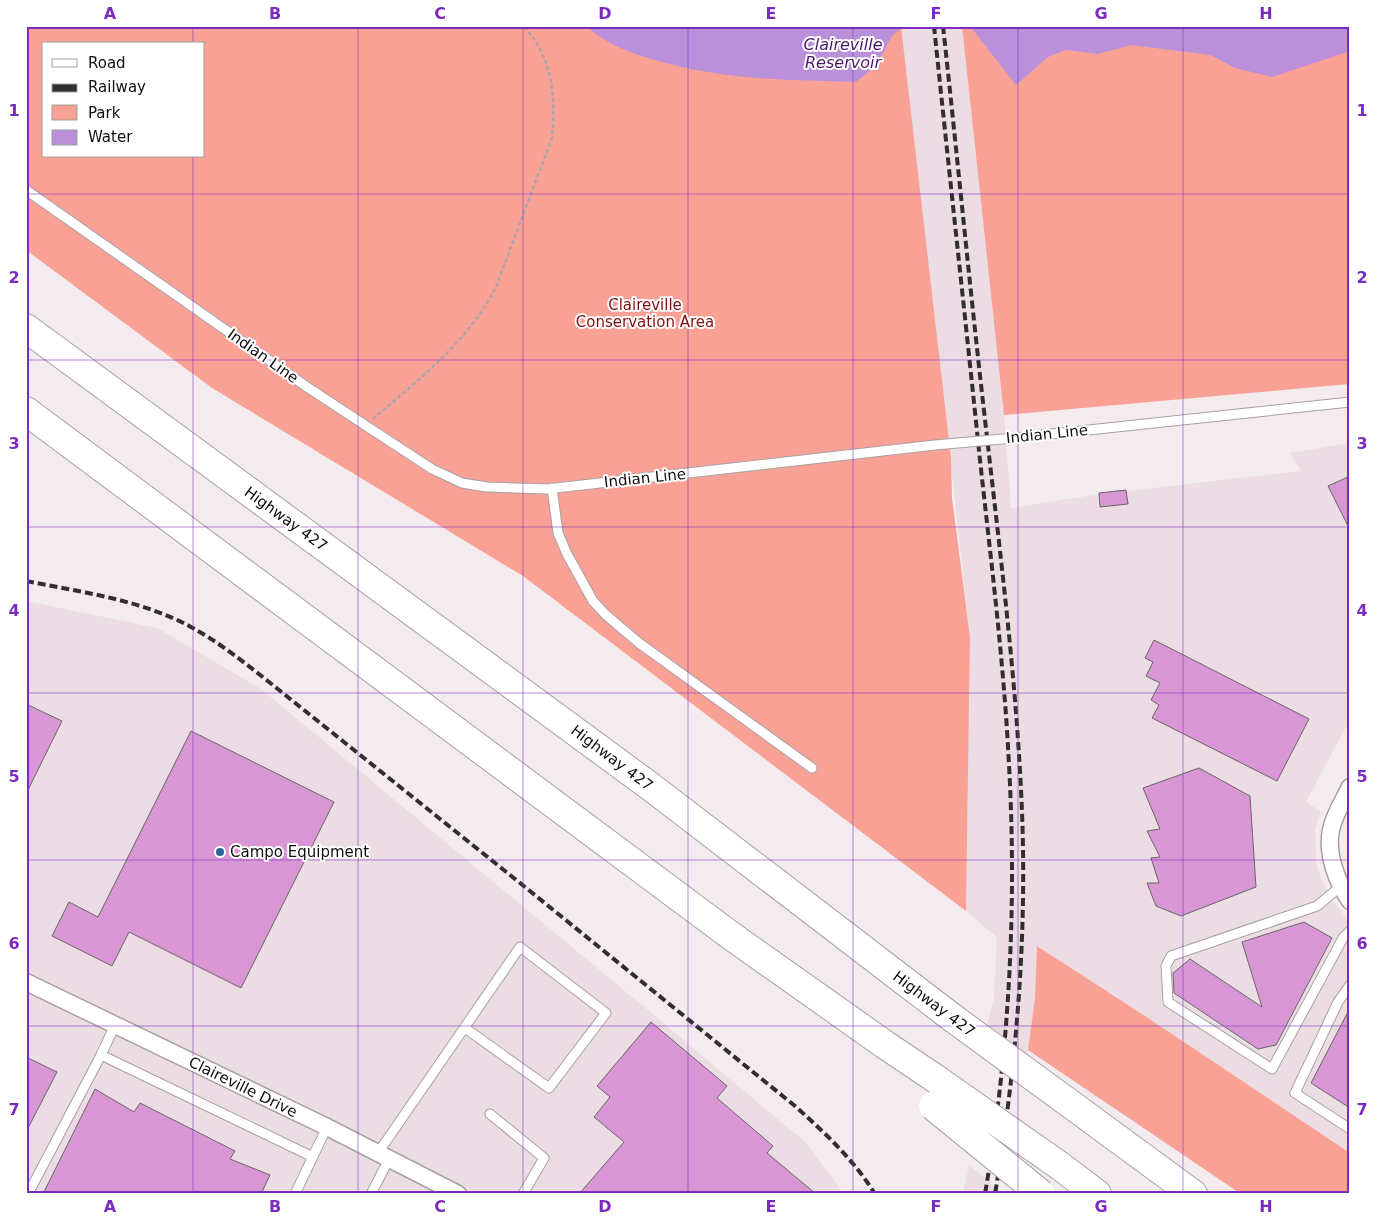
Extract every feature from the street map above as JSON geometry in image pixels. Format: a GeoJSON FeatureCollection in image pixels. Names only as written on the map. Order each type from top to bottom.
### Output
{"type":"FeatureCollection","features":[{"type":"Feature","properties":{"kind":"highway","name":"Highway 427"},"geometry":{"type":"LineString","coordinates":[[26,328],[651,787],[954,1019],[1193,1194]]}},
{"type":"Feature","properties":{"kind":"highway"},"geometry":{"type":"LineString","coordinates":[[26,411],[730,935],[1060,1166],[1097,1194]]}},
{"type":"Feature","properties":{"kind":"highway"},"geometry":{"type":"LineString","coordinates":[[884,1044],[933,1106],[1041,1194]]}},
{"type":"Feature","properties":{"kind":"street"},"geometry":{"type":"LineString","coordinates":[[1350,787],[1335,817],[1330,832],[1332,861],[1341,886],[1350,901]]}},
{"type":"Feature","properties":{"kind":"street","name":"Claireville Drive"},"geometry":{"type":"LineString","coordinates":[[26,982],[327,1127],[458,1194]]}},
{"type":"Feature","properties":{"kind":"lane","name":"Indian Line"},"geometry":{"type":"LineString","coordinates":[[26,190],[308,387],[432,469],[462,483],[487,487],[552,488],[935,445],[1350,402]]}},
{"type":"Feature","properties":{"kind":"lane"},"geometry":{"type":"LineString","coordinates":[[552,488],[558,532],[567,554],[593,601],[606,615],[639,643],[812,768]]}},
{"type":"Feature","properties":{"kind":"lane"},"geometry":{"type":"LineString","coordinates":[[1341,886],[1317,906],[1171,956],[1166,966],[1168,1002],[1272,1069],[1343,938],[1350,931]]}},
{"type":"Feature","properties":{"kind":"lane"},"geometry":{"type":"LineString","coordinates":[[371,1194],[384,1156],[466,1028],[520,947],[606,1013],[549,1088],[466,1028]]}},
{"type":"Feature","properties":{"kind":"lane"},"geometry":{"type":"LineString","coordinates":[[1350,985],[1338,1002],[1295,1093],[1350,1129]]}},
{"type":"Feature","properties":{"kind":"lane"},"geometry":{"type":"LineString","coordinates":[[28,1194],[102,1056],[115,1025]]}},
{"type":"Feature","properties":{"kind":"lane"},"geometry":{"type":"LineString","coordinates":[[102,1056],[313,1157]]}},
{"type":"Feature","properties":{"kind":"lane"},"geometry":{"type":"LineString","coordinates":[[490,1114],[544,1158],[523,1194]]}},
{"type":"Feature","properties":{"kind":"lane"},"geometry":{"type":"LineString","coordinates":[[295,1194],[327,1127]]}},
{"type":"Feature","properties":{"kind":"path"},"geometry":{"type":"LineString","coordinates":[[366,425],[444,357],[486,308],[496,287],[552,138],[554,92],[545,59],[538,44],[523,26]]}},
{"type":"Feature","properties":{"kind":"shaded area"},"geometry":{"type":"Polygon","coordinates":[[[904,26],[962,26],[1004,415],[1011,508],[1093,495],[1301,471],[1290,453],[1350,443],[1350,719],[1306,802],[1321,812],[1315,829],[1316,862],[1321,878],[1335,904],[1350,922],[1350,1153],[1038,946],[1035,998],[1023,1088],[978,1055],[994,999],[997,937],[966,911],[970,637],[901,29],[904,26]]]}},
{"type":"Feature","properties":{"kind":"shaded area"},"geometry":{"type":"Polygon","coordinates":[[[26,601],[157,628],[261,689],[806,1143],[844,1194],[26,1194],[26,601]]]}},
{"type":"Feature","properties":{"kind":"shaded area"},"geometry":{"type":"Polygon","coordinates":[[[969,1165],[1003,1194],[963,1194],[969,1165]]]}},
{"type":"Feature","properties":{"kind":"green space","name":"Claireville Conservation Area"},"geometry":{"type":"Polygon","coordinates":[[[26,26],[901,26],[951,458],[952,498],[970,637],[966,911],[523,576],[212,388],[26,250],[26,26]]]}},
{"type":"Feature","properties":{"kind":"green space"},"geometry":{"type":"Polygon","coordinates":[[[962,26],[1350,26],[1350,384],[1004,415],[962,26]]]}},
{"type":"Feature","properties":{"kind":"green space"},"geometry":{"type":"Polygon","coordinates":[[[1037,946],[1350,1153],[1350,1194],[1241,1194],[1028,1050],[1035,998],[1037,946]]]}},
{"type":"Feature","properties":{"kind":"water","name":"Claireville Reservoir"},"geometry":{"type":"Polygon","coordinates":[[[586,26],[904,26],[892,36],[876,66],[856,82],[759,78],[686,68],[622,49],[603,39],[586,26]]]}},
{"type":"Feature","properties":{"kind":"water"},"geometry":{"type":"Polygon","coordinates":[[[970,26],[1350,26],[1350,51],[1272,77],[1235,68],[1210,55],[1131,45],[1098,54],[1066,50],[1048,57],[1016,85],[970,26]]]}},
{"type":"Feature","properties":{"kind":"building"},"geometry":{"type":"Polygon","coordinates":[[[1350,476],[1350,530],[1328,486],[1350,476]]]}},
{"type":"Feature","properties":{"kind":"building"},"geometry":{"type":"Polygon","coordinates":[[[1126,490],[1128,504],[1100,507],[1099,493],[1126,490]]]}},
{"type":"Feature","properties":{"kind":"building"},"geometry":{"type":"Polygon","coordinates":[[[1154,640],[1309,719],[1277,781],[1152,718],[1159,705],[1151,700],[1160,683],[1146,676],[1153,662],[1145,658],[1154,640]]]}},
{"type":"Feature","properties":{"kind":"building"},"geometry":{"type":"Polygon","coordinates":[[[26,704],[62,721],[26,794],[26,704]]]}},
{"type":"Feature","properties":{"kind":"building","name":"Campo Equipment"},"geometry":{"type":"Polygon","coordinates":[[[191,731],[334,802],[241,988],[129,932],[112,966],[52,936],[69,902],[98,917],[191,731]]]}},
{"type":"Feature","properties":{"kind":"building"},"geometry":{"type":"Polygon","coordinates":[[[1199,768],[1250,796],[1256,887],[1181,916],[1156,906],[1147,883],[1159,883],[1151,858],[1160,857],[1147,831],[1160,829],[1143,788],[1199,768]]]}},
{"type":"Feature","properties":{"kind":"building"},"geometry":{"type":"Polygon","coordinates":[[[1304,922],[1332,938],[1276,1045],[1258,1049],[1174,993],[1173,973],[1190,959],[1262,1007],[1242,942],[1304,922]]]}},
{"type":"Feature","properties":{"kind":"building"},"geometry":{"type":"Polygon","coordinates":[[[1350,1008],[1350,1108],[1311,1083],[1350,1008]]]}},
{"type":"Feature","properties":{"kind":"building"},"geometry":{"type":"Polygon","coordinates":[[[651,1022],[727,1086],[717,1098],[773,1146],[767,1153],[816,1194],[579,1194],[624,1142],[594,1117],[610,1097],[597,1086],[651,1022]]]}},
{"type":"Feature","properties":{"kind":"building"},"geometry":{"type":"Polygon","coordinates":[[[26,1057],[57,1072],[26,1132],[26,1057]]]}},
{"type":"Feature","properties":{"kind":"building"},"geometry":{"type":"Polygon","coordinates":[[[95,1089],[134,1112],[140,1103],[235,1151],[230,1159],[270,1175],[261,1194],[43,1194],[95,1089]]]}},
{"type":"Feature","properties":{"kind":"railway"},"geometry":{"type":"LineString","coordinates":[[934,26],[997,612],[1009,765],[1012,873],[1009,980],[1000,1088],[985,1194]]}},
{"type":"Feature","properties":{"kind":"railway"},"geometry":{"type":"LineString","coordinates":[[943,26],[1008,624],[1020,765],[1023,860],[1021,956],[1009,1099],[995,1194]]}},
{"type":"Feature","properties":{"kind":"railway"},"geometry":{"type":"LineString","coordinates":[[26,581],[102,596],[139,606],[175,619],[210,638],[264,678],[795,1106],[848,1158],[875,1194]]}},
{"type":"Feature","properties":{"kind":"place","name":"Campo Equipment"},"geometry":{"type":"Point","coordinates":[220,852]}}]}
